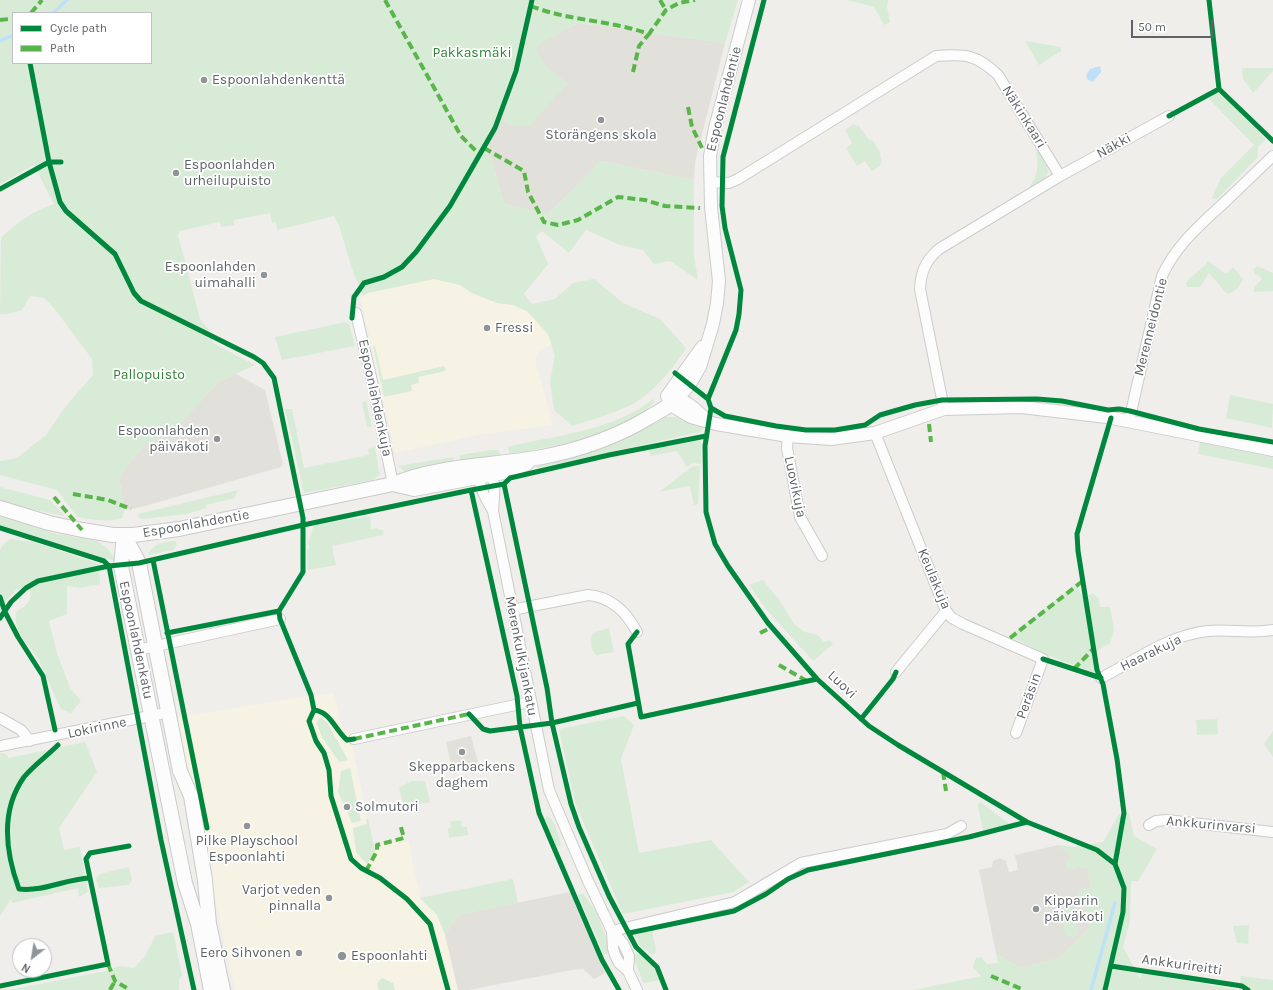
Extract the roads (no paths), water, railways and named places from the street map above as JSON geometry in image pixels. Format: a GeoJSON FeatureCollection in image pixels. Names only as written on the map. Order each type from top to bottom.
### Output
{"type":"FeatureCollection","features":[{"type":"Feature","properties":{"kind":"main road","name":"Espoonlahdentie"},"geometry":{"type":"LineString","coordinates":[[0,508],[49,523],[97,532],[124,535],[179,529],[393,484],[412,477],[509,471],[542,457],[603,440],[631,428],[672,400]]}},
{"type":"Feature","properties":{"kind":"main road","name":"Espoonlahdenkatu"},"geometry":{"type":"LineString","coordinates":[[124,535],[139,564],[170,712],[180,771],[191,796],[205,880],[209,924],[222,990]]}},
{"type":"Feature","properties":{"kind":"main road","name":"Espoonlahdenkatu"},"geometry":{"type":"LineString","coordinates":[[124,535],[121,566],[185,883],[198,924],[211,990]]}},
{"type":"Feature","properties":{"kind":"street","name":"Espoonlahdentie"},"geometry":{"type":"LineString","coordinates":[[672,400],[690,384],[700,367],[706,341],[713,324],[718,303],[719,281],[710,182],[710,156],[715,128],[749,0]]}},
{"type":"Feature","properties":{"kind":"street","name":"Näkinkaari"},"geometry":{"type":"LineString","coordinates":[[710,182],[729,183],[738,179],[936,56],[962,54],[988,66],[998,75],[1060,176]]}},
{"type":"Feature","properties":{"kind":"street","name":"Näkki"},"geometry":{"type":"LineString","coordinates":[[1060,176],[1169,116]]}},
{"type":"Feature","properties":{"kind":"street","name":"Merenneidontie"},"geometry":{"type":"LineString","coordinates":[[1129,421],[1162,276],[1167,264],[1173,255],[1203,223],[1273,156]]}},
{"type":"Feature","properties":{"kind":"street"},"geometry":{"type":"LineString","coordinates":[[944,409],[920,289],[920,278],[925,264],[939,249],[1060,176]]}},
{"type":"Feature","properties":{"kind":"street","name":"Espoonlahdenkuja"},"geometry":{"type":"LineString","coordinates":[[356,313],[372,377],[393,484]]}},
{"type":"Feature","properties":{"kind":"street"},"geometry":{"type":"LineString","coordinates":[[672,400],[691,417],[788,436],[831,440],[875,433],[944,409],[1021,407],[1129,421],[1273,450]]}},
{"type":"Feature","properties":{"kind":"street","name":"Keulakuja"},"geometry":{"type":"LineString","coordinates":[[875,433],[946,611],[952,618],[963,624],[1043,659]]}},
{"type":"Feature","properties":{"kind":"street","name":"Luovikuja"},"geometry":{"type":"LineString","coordinates":[[788,436],[787,448],[800,517],[822,556]]}},
{"type":"Feature","properties":{"kind":"street","name":"Merenkulkijankatu"},"geometry":{"type":"LineString","coordinates":[[484,472],[480,488],[493,511]]}},
{"type":"Feature","properties":{"kind":"street","name":"Merenkulkijankatu"},"geometry":{"type":"LineString","coordinates":[[484,472],[494,485],[493,511],[530,702],[549,790],[588,881],[612,930]]}},
{"type":"Feature","properties":{"kind":"street"},"geometry":{"type":"LineString","coordinates":[[512,610],[588,595],[596,596],[613,603],[621,610],[637,632]]}},
{"type":"Feature","properties":{"kind":"street"},"geometry":{"type":"LineString","coordinates":[[896,672],[946,611]]}},
{"type":"Feature","properties":{"kind":"street"},"geometry":{"type":"LineString","coordinates":[[138,650],[280,619]]}},
{"type":"Feature","properties":{"kind":"street","name":"Haarakuja"},"geometry":{"type":"LineString","coordinates":[[1102,678],[1150,651],[1184,637],[1208,631],[1273,630]]}},
{"type":"Feature","properties":{"kind":"street","name":"Peräsin"},"geometry":{"type":"LineString","coordinates":[[1016,733],[1043,659]]}},
{"type":"Feature","properties":{"kind":"street"},"geometry":{"type":"LineString","coordinates":[[354,739],[530,702]]}},
{"type":"Feature","properties":{"kind":"street","name":"Lokirinne"},"geometry":{"type":"LineString","coordinates":[[0,746],[170,712]]}},
{"type":"Feature","properties":{"kind":"street"},"geometry":{"type":"LineString","coordinates":[[0,718],[21,730],[30,741]]}},
{"type":"Feature","properties":{"kind":"street","name":"Ankkurinvarsi"},"geometry":{"type":"LineString","coordinates":[[1149,825],[1156,821],[1166,820],[1273,832]]}},
{"type":"Feature","properties":{"kind":"street"},"geometry":{"type":"LineString","coordinates":[[637,990],[628,971],[619,963],[615,955],[612,930],[735,902],[801,863],[948,834],[961,826]]}},
{"type":"Feature","properties":{"kind":"water"},"geometry":{"type":"Polygon","coordinates":[[[1100,66],[1101,72],[1093,82],[1088,80],[1086,76],[1090,69],[1100,66]]]}},
{"type":"Feature","properties":{"kind":"waterway"},"geometry":{"type":"LineString","coordinates":[[54,12],[67,0]]}},
{"type":"Feature","properties":{"kind":"waterway"},"geometry":{"type":"LineString","coordinates":[[0,41],[12,35]]}},
{"type":"Feature","properties":{"kind":"waterway"},"geometry":{"type":"LineString","coordinates":[[1091,990],[1115,903]]}},
{"type":"Feature","properties":{"kind":"place","name":"Espoonlahdenkenttä"},"geometry":{"type":"Point","coordinates":[204,80]}},
{"type":"Feature","properties":{"kind":"place","name":"Storängens skola"},"geometry":{"type":"Point","coordinates":[601,120]}},
{"type":"Feature","properties":{"kind":"place","name":"Espoonlahden urheilupuisto"},"geometry":{"type":"Point","coordinates":[176,173]}},
{"type":"Feature","properties":{"kind":"place","name":"Espoonlahden uimahalli"},"geometry":{"type":"Point","coordinates":[264,275]}},
{"type":"Feature","properties":{"kind":"place","name":"Fressi"},"geometry":{"type":"Point","coordinates":[487,328]}},
{"type":"Feature","properties":{"kind":"place","name":"Espoonlahden päiväkoti"},"geometry":{"type":"Point","coordinates":[217,439]}},
{"type":"Feature","properties":{"kind":"place","name":"Skepparbackens daghem"},"geometry":{"type":"Point","coordinates":[462,752]}},
{"type":"Feature","properties":{"kind":"place","name":"Solmutori"},"geometry":{"type":"Point","coordinates":[347,807]}},
{"type":"Feature","properties":{"kind":"place","name":"Pilke Playschool Espoonlahti"},"geometry":{"type":"Point","coordinates":[247,826]}},
{"type":"Feature","properties":{"kind":"place","name":"Varjot veden pinnalla"},"geometry":{"type":"Point","coordinates":[329,898]}},
{"type":"Feature","properties":{"kind":"place","name":"Kipparin päiväkoti"},"geometry":{"type":"Point","coordinates":[1036,909]}},
{"type":"Feature","properties":{"kind":"place","name":"Eero Sihvonen"},"geometry":{"type":"Point","coordinates":[299,953]}},
{"type":"Feature","properties":{"kind":"place","name":"Espoonlahti"},"geometry":{"type":"Point","coordinates":[342,956]}},
{"type":"Feature","properties":{"kind":"park label","name":"Pakkasmäki"},"geometry":{"type":"Point","coordinates":[472,53]}},
{"type":"Feature","properties":{"kind":"park label","name":"Pallopuisto"},"geometry":{"type":"Point","coordinates":[149,375]}}]}
